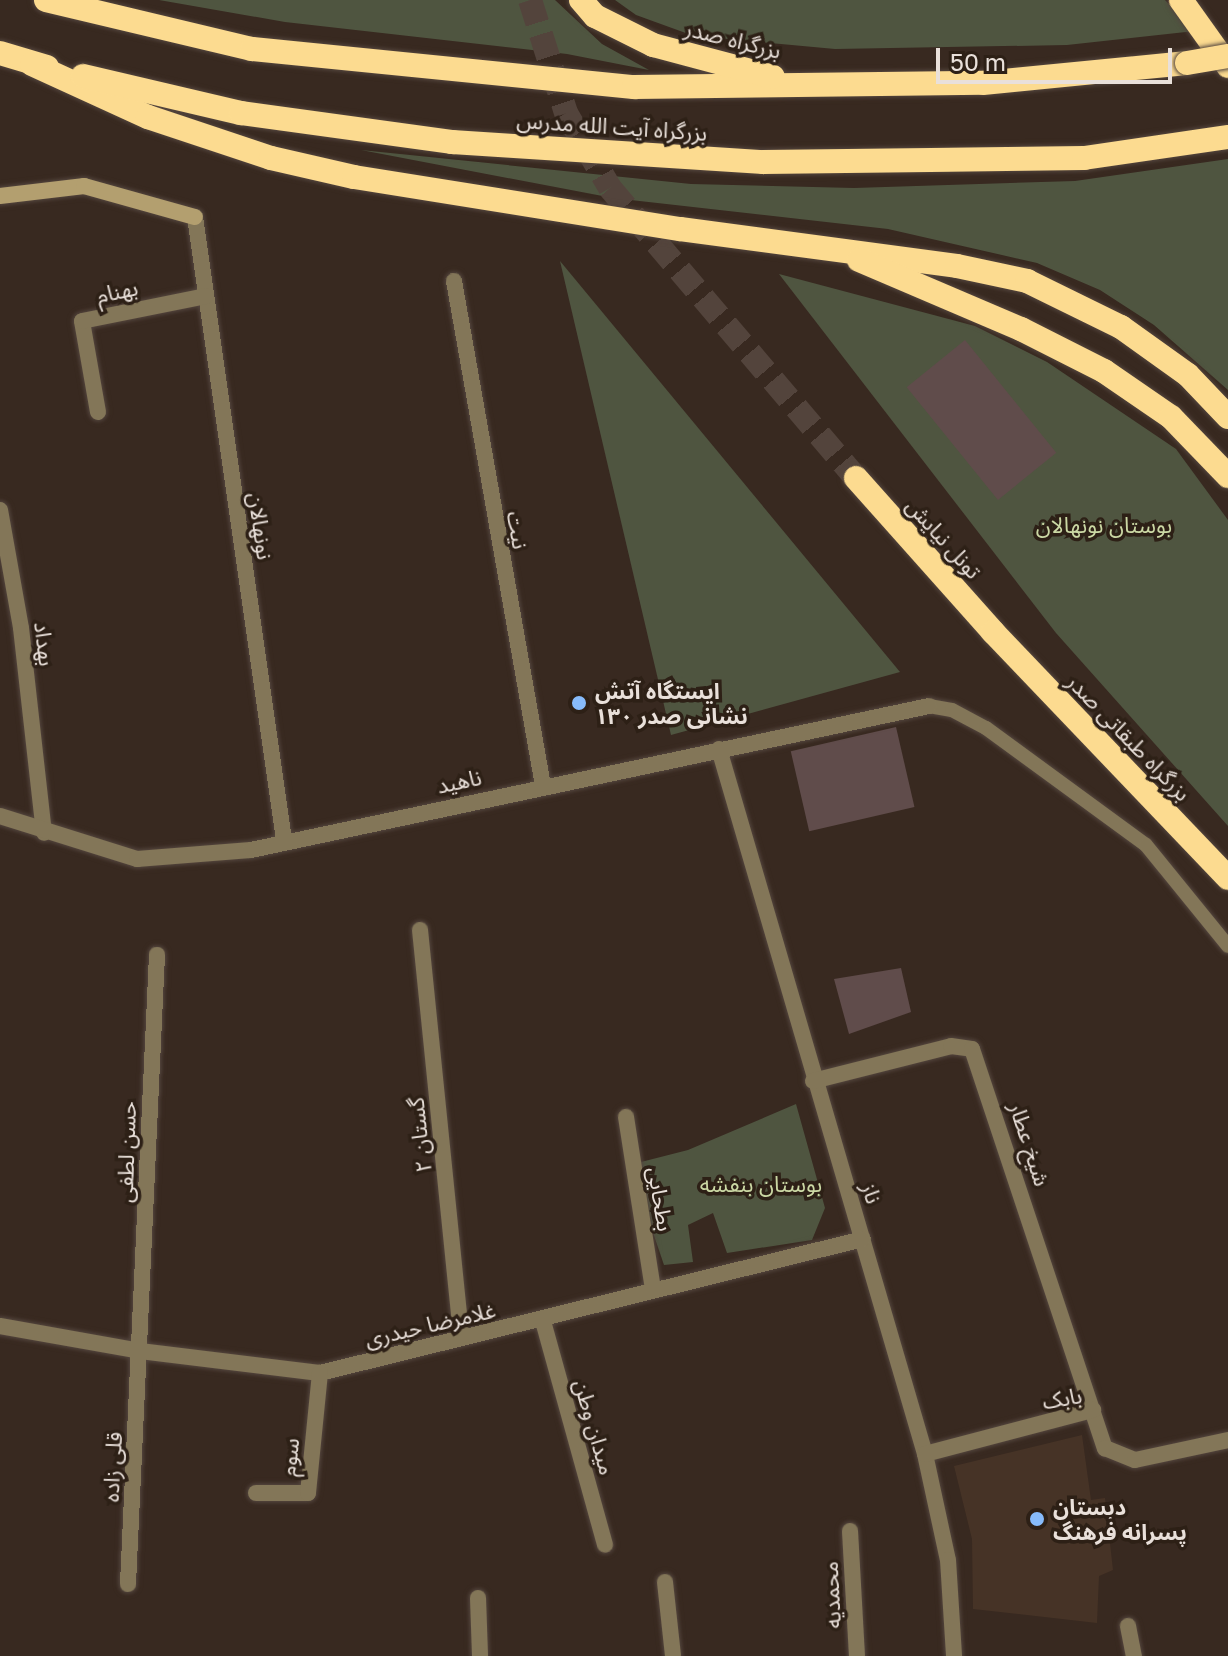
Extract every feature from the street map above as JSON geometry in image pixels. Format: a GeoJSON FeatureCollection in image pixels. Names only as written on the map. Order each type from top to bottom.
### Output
{"type":"FeatureCollection","features":[{"type":"Feature","properties":{"kind":"highway","name":"بزرگراه آیت الله مدرس"},"geometry":{"type":"LineString","coordinates":[[46,0],[252,49],[446,71],[634,87],[838,88]]}},
{"type":"Feature","properties":{"kind":"highway","name":"بزرگراه صدر"},"geometry":{"type":"LineString","coordinates":[[581,0],[595,16],[665,49],[746,72],[838,88]]}},
{"type":"Feature","properties":{"kind":"highway"},"geometry":{"type":"LineString","coordinates":[[1181,0],[1228,66]]}},
{"type":"Feature","properties":{"kind":"highway","name":"بزرگراه آیت الله مدرس"},"geometry":{"type":"LineString","coordinates":[[0,53],[32,64],[241,113],[437,140],[763,162],[1084,158],[1228,137]]}},
{"type":"Feature","properties":{"kind":"highway"},"geometry":{"type":"LineString","coordinates":[[838,88],[983,83],[1187,63],[1228,56]]}},
{"type":"Feature","properties":{"kind":"highway"},"geometry":{"type":"LineString","coordinates":[[32,64],[148,117],[271,158],[354,177],[1027,281],[1077,302],[1188,375],[1228,417]]}},
{"type":"Feature","properties":{"kind":"highway"},"geometry":{"type":"LineString","coordinates":[[835,249],[1104,371],[1171,417],[1228,476]]}},
{"type":"Feature","properties":{"kind":"highway","name":"تونل نیایش"},"geometry":{"type":"LineString","coordinates":[[856,478],[993,632]]}},
{"type":"Feature","properties":{"kind":"highway","name":"بزرگراه طبقاتی صدر"},"geometry":{"type":"LineString","coordinates":[[993,632],[1228,878]]}},
{"type":"Feature","properties":{"kind":"main road"},"geometry":{"type":"LineString","coordinates":[[0,196],[84,186],[195,217]]}},
{"type":"Feature","properties":{"kind":"street","name":"نونهالان"},"geometry":{"type":"LineString","coordinates":[[195,217],[284,840]]}},
{"type":"Feature","properties":{"kind":"street","name":"نیت"},"geometry":{"type":"LineString","coordinates":[[454,281],[543,786]]}},
{"type":"Feature","properties":{"kind":"street","name":"بهنام"},"geometry":{"type":"LineString","coordinates":[[98,412],[82,321],[206,296]]}},
{"type":"Feature","properties":{"kind":"street","name":"بهداد"},"geometry":{"type":"LineString","coordinates":[[0,510],[21,628],[44,833]]}},
{"type":"Feature","properties":{"kind":"street","name":"ناهید"},"geometry":{"type":"LineString","coordinates":[[0,816],[44,833],[137,859],[251,850],[284,840],[929,706]]}},
{"type":"Feature","properties":{"kind":"street","name":"ناز"},"geometry":{"type":"LineString","coordinates":[[719,749],[813,1081],[863,1239],[925,1454],[948,1560],[954,1656]]}},
{"type":"Feature","properties":{"kind":"street","name":"گستان ۲"},"geometry":{"type":"LineString","coordinates":[[420,930],[461,1336]]}},
{"type":"Feature","properties":{"kind":"street","name":"حسن لطفی"},"geometry":{"type":"LineString","coordinates":[[140,1351],[157,955]]}},
{"type":"Feature","properties":{"kind":"street","name":"شیخ عطار"},"geometry":{"type":"LineString","coordinates":[[813,1081],[951,1046],[972,1049],[1093,1410]]}},
{"type":"Feature","properties":{"kind":"street","name":"بطحایی"},"geometry":{"type":"LineString","coordinates":[[626,1117],[653,1289]]}},
{"type":"Feature","properties":{"kind":"street","name":"غلامرضا حیدری"},"geometry":{"type":"LineString","coordinates":[[0,1326],[140,1351],[320,1373],[461,1336],[543,1321],[653,1289],[863,1239]]}},
{"type":"Feature","properties":{"kind":"street","name":"میدان وطن"},"geometry":{"type":"LineString","coordinates":[[543,1321],[605,1545]]}},
{"type":"Feature","properties":{"kind":"street","name":"قلی زاده"},"geometry":{"type":"LineString","coordinates":[[128,1584],[140,1351]]}},
{"type":"Feature","properties":{"kind":"street","name":"سوم"},"geometry":{"type":"LineString","coordinates":[[256,1493],[308,1493],[320,1373]]}},
{"type":"Feature","properties":{"kind":"street","name":"بابک"},"geometry":{"type":"LineString","coordinates":[[925,1454],[1093,1410],[1105,1448],[1125,1459],[1228,1440]]}},
{"type":"Feature","properties":{"kind":"street","name":"محمدیه"},"geometry":{"type":"LineString","coordinates":[[850,1531],[857,1656]]}},
{"type":"Feature","properties":{"kind":"street"},"geometry":{"type":"LineString","coordinates":[[665,1582],[673,1656]]}},
{"type":"Feature","properties":{"kind":"street"},"geometry":{"type":"LineString","coordinates":[[478,1598],[480,1656]]}},
{"type":"Feature","properties":{"kind":"street"},"geometry":{"type":"LineString","coordinates":[[1128,1626],[1134,1656]]}},
{"type":"Feature","properties":{"kind":"lane"},"geometry":{"type":"LineString","coordinates":[[929,706],[952,710],[986,728],[1146,845],[1228,946]]}},
{"type":"Feature","properties":{"kind":"shaded area","name":"دبستان پسرانه فرهنگ"},"geometry":{"type":"Polygon","coordinates":[[[1082,1435],[1091,1500],[1105,1498],[1113,1570],[1099,1576],[1097,1623],[973,1609],[972,1539],[954,1466],[1082,1435]]]}},
{"type":"Feature","properties":{"kind":"green space"},"geometry":{"type":"Polygon","coordinates":[[[159,0],[555,0],[602,44],[649,70],[567,54],[285,22],[159,0]]]}},
{"type":"Feature","properties":{"kind":"green space"},"geometry":{"type":"Polygon","coordinates":[[[615,0],[1165,0],[1195,31],[1067,45],[835,49],[694,36],[636,15],[615,0]]]}},
{"type":"Feature","properties":{"kind":"green space"},"geometry":{"type":"Polygon","coordinates":[[[361,150],[691,184],[854,188],[1075,181],[1228,159],[1228,390],[1154,325],[1100,290],[1037,263],[888,229],[613,198],[361,150]]]}},
{"type":"Feature","properties":{"kind":"green space"},"geometry":{"type":"Polygon","coordinates":[[[560,261],[900,672],[671,735],[560,261]]]}},
{"type":"Feature","properties":{"kind":"green space","name":"بوستان نونهالان"},"geometry":{"type":"Polygon","coordinates":[[[779,274],[975,326],[1047,362],[1176,449],[1228,520],[1228,826],[1056,633],[779,274]]]}},
{"type":"Feature","properties":{"kind":"green space","name":"بوستان بنفشه"},"geometry":{"type":"Polygon","coordinates":[[[796,1104],[825,1208],[812,1240],[727,1253],[713,1213],[688,1225],[693,1262],[664,1265],[650,1224],[641,1162],[688,1150],[796,1104]]]}},
{"type":"Feature","properties":{"kind":"building"},"geometry":{"type":"Polygon","coordinates":[[[965,340],[1056,453],[998,500],[907,387],[965,340]]]}},
{"type":"Feature","properties":{"kind":"building"},"geometry":{"type":"Polygon","coordinates":[[[896,727],[914,807],[809,831],[791,751],[896,727]]]}},
{"type":"Feature","properties":{"kind":"building"},"geometry":{"type":"Polygon","coordinates":[[[901,968],[911,1012],[849,1034],[834,979],[901,968]]]}},
{"type":"Feature","properties":{"kind":"tunnel"},"geometry":{"type":"LineString","coordinates":[[530,0],[566,113],[610,188],[856,478]]}},
{"type":"Feature","properties":{"kind":"place","name":"ایستگاه آتش نشانی صدر ۱۳۰"},"geometry":{"type":"Point","coordinates":[579,703]}},
{"type":"Feature","properties":{"kind":"place","name":"دبستان پسرانه فرهنگ"},"geometry":{"type":"Point","coordinates":[1037,1519]}}]}
